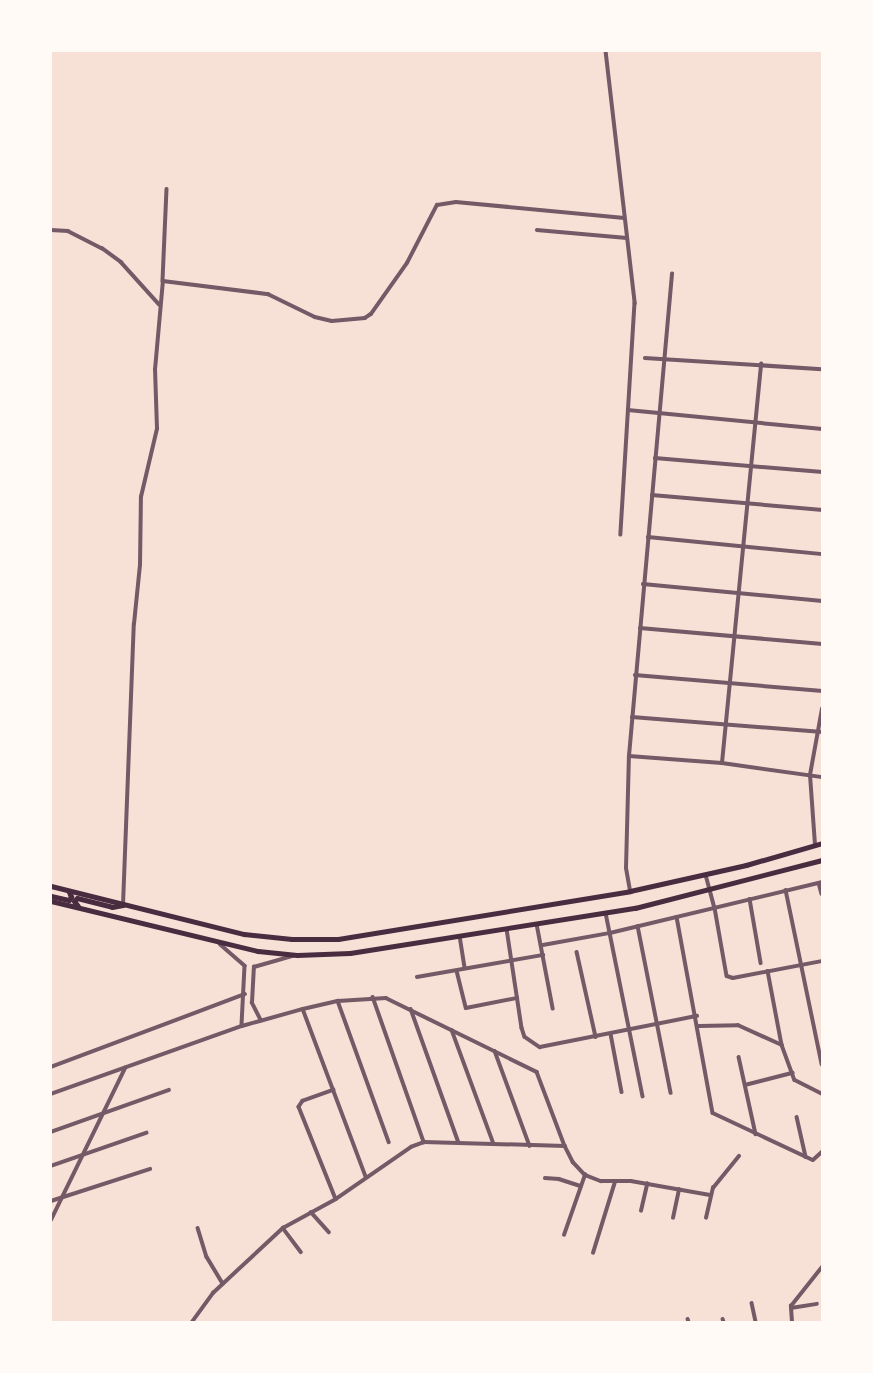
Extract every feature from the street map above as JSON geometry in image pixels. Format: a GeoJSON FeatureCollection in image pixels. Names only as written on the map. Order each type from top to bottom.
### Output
{"type":"FeatureCollection","features":[{"type":"Feature","properties":{"kind":"highway"},"geometry":{"type":"LineString","coordinates":[[51,886],[244,934],[292,939],[338,939],[630,891],[705,875],[822,843]]}},
{"type":"Feature","properties":{"kind":"highway"},"geometry":{"type":"LineString","coordinates":[[51,898],[82,909],[220,944],[297,955],[350,953],[606,912],[710,890],[822,860]]}},
{"type":"Feature","properties":{"kind":"highway"},"geometry":{"type":"LineString","coordinates":[[51,898],[69,900],[71,895],[63,890]]}},
{"type":"Feature","properties":{"kind":"highway"},"geometry":{"type":"LineString","coordinates":[[82,909],[75,903],[75,899],[115,908],[123,905]]}},
{"type":"Feature","properties":{"kind":"street"},"geometry":{"type":"LineString","coordinates":[[606,51],[635,303],[621,535]]}},
{"type":"Feature","properties":{"kind":"street"},"geometry":{"type":"LineString","coordinates":[[123,905],[141,497],[157,429],[155,370],[167,190]]}},
{"type":"Feature","properties":{"kind":"street"},"geometry":{"type":"LineString","coordinates":[[163,281],[268,294],[325,320],[360,319],[371,314],[407,263],[437,205],[456,202],[624,218]]}},
{"type":"Feature","properties":{"kind":"street"},"geometry":{"type":"LineString","coordinates":[[51,230],[68,231],[102,248],[121,262],[159,304]]}},
{"type":"Feature","properties":{"kind":"street"},"geometry":{"type":"LineString","coordinates":[[537,230],[627,238]]}},
{"type":"Feature","properties":{"kind":"street"},"geometry":{"type":"LineString","coordinates":[[630,891],[626,868],[629,756],[672,274]]}},
{"type":"Feature","properties":{"kind":"street"},"geometry":{"type":"LineString","coordinates":[[645,358],[664,357],[822,369]]}},
{"type":"Feature","properties":{"kind":"street"},"geometry":{"type":"LineString","coordinates":[[722,763],[761,364]]}},
{"type":"Feature","properties":{"kind":"street"},"geometry":{"type":"LineString","coordinates":[[628,410],[822,429]]}},
{"type":"Feature","properties":{"kind":"street"},"geometry":{"type":"LineString","coordinates":[[655,458],[822,472]]}},
{"type":"Feature","properties":{"kind":"street"},"geometry":{"type":"LineString","coordinates":[[652,495],[822,510]]}},
{"type":"Feature","properties":{"kind":"street"},"geometry":{"type":"LineString","coordinates":[[648,537],[822,554]]}},
{"type":"Feature","properties":{"kind":"street"},"geometry":{"type":"LineString","coordinates":[[643,584],[822,601]]}},
{"type":"Feature","properties":{"kind":"street"},"geometry":{"type":"LineString","coordinates":[[639,628],[822,644]]}},
{"type":"Feature","properties":{"kind":"street"},"geometry":{"type":"LineString","coordinates":[[635,675],[822,691]]}},
{"type":"Feature","properties":{"kind":"street"},"geometry":{"type":"LineString","coordinates":[[815,845],[810,775],[821,732],[822,709]]}},
{"type":"Feature","properties":{"kind":"street"},"geometry":{"type":"LineString","coordinates":[[632,717],[821,732]]}},
{"type":"Feature","properties":{"kind":"street"},"geometry":{"type":"LineString","coordinates":[[629,756],[722,763],[822,777]]}},
{"type":"Feature","properties":{"kind":"street"},"geometry":{"type":"LineString","coordinates":[[705,875],[715,908],[727,975],[733,978],[822,961]]}},
{"type":"Feature","properties":{"kind":"street"},"geometry":{"type":"LineString","coordinates":[[543,945],[610,933],[821,882],[822,894]]}},
{"type":"Feature","properties":{"kind":"street"},"geometry":{"type":"LineString","coordinates":[[786,890],[822,1065]]}},
{"type":"Feature","properties":{"kind":"street"},"geometry":{"type":"LineString","coordinates":[[750,899],[761,963]]}},
{"type":"Feature","properties":{"kind":"street"},"geometry":{"type":"LineString","coordinates":[[606,912],[643,1096]]}},
{"type":"Feature","properties":{"kind":"street"},"geometry":{"type":"LineString","coordinates":[[677,917],[699,1026],[711,1108],[718,1116],[813,1160],[822,1152]]}},
{"type":"Feature","properties":{"kind":"street"},"geometry":{"type":"LineString","coordinates":[[537,924],[553,1008]]}},
{"type":"Feature","properties":{"kind":"street"},"geometry":{"type":"LineString","coordinates":[[638,926],[671,1093]]}},
{"type":"Feature","properties":{"kind":"street"},"geometry":{"type":"LineString","coordinates":[[507,929],[525,1037],[540,1047],[697,1016]]}},
{"type":"Feature","properties":{"kind":"street"},"geometry":{"type":"LineString","coordinates":[[460,936],[466,969]]}},
{"type":"Feature","properties":{"kind":"street"},"geometry":{"type":"LineString","coordinates":[[220,944],[244,966],[242,1026]]}},
{"type":"Feature","properties":{"kind":"street"},"geometry":{"type":"LineString","coordinates":[[577,952],[596,1037]]}},
{"type":"Feature","properties":{"kind":"street"},"geometry":{"type":"LineString","coordinates":[[417,977],[543,954]]}},
{"type":"Feature","properties":{"kind":"street"},"geometry":{"type":"LineString","coordinates":[[261,1021],[253,1009],[251,995],[254,967],[297,955]]}},
{"type":"Feature","properties":{"kind":"street"},"geometry":{"type":"LineString","coordinates":[[457,971],[466,1009],[517,998]]}},
{"type":"Feature","properties":{"kind":"street"},"geometry":{"type":"LineString","coordinates":[[768,971],[782,1045],[792,1073],[799,1084],[822,1094]]}},
{"type":"Feature","properties":{"kind":"street"},"geometry":{"type":"LineString","coordinates":[[51,1067],[245,994]]}},
{"type":"Feature","properties":{"kind":"street"},"geometry":{"type":"LineString","coordinates":[[373,997],[424,1142]]}},
{"type":"Feature","properties":{"kind":"street"},"geometry":{"type":"LineString","coordinates":[[51,1094],[242,1026],[338,1001],[386,998],[410,1007],[537,1072],[565,1146],[573,1162],[585,1175],[615,1182],[647,1184],[710,1195]]}},
{"type":"Feature","properties":{"kind":"street"},"geometry":{"type":"LineString","coordinates":[[338,1001],[389,1142]]}},
{"type":"Feature","properties":{"kind":"street"},"geometry":{"type":"LineString","coordinates":[[410,1007],[459,1143]]}},
{"type":"Feature","properties":{"kind":"street"},"geometry":{"type":"LineString","coordinates":[[303,1009],[367,1177]]}},
{"type":"Feature","properties":{"kind":"street"},"geometry":{"type":"LineString","coordinates":[[699,1026],[737,1025],[782,1045]]}},
{"type":"Feature","properties":{"kind":"street"},"geometry":{"type":"LineString","coordinates":[[452,1028],[494,1144]]}},
{"type":"Feature","properties":{"kind":"street"},"geometry":{"type":"LineString","coordinates":[[611,1034],[622,1092]]}},
{"type":"Feature","properties":{"kind":"street"},"geometry":{"type":"LineString","coordinates":[[494,1049],[530,1147]]}},
{"type":"Feature","properties":{"kind":"street"},"geometry":{"type":"LineString","coordinates":[[739,1057],[757,1134]]}},
{"type":"Feature","properties":{"kind":"street"},"geometry":{"type":"LineString","coordinates":[[51,1220],[125,1067]]}},
{"type":"Feature","properties":{"kind":"street"},"geometry":{"type":"LineString","coordinates":[[745,1085],[792,1073]]}},
{"type":"Feature","properties":{"kind":"street"},"geometry":{"type":"LineString","coordinates":[[51,1132],[169,1090]]}},
{"type":"Feature","properties":{"kind":"street"},"geometry":{"type":"LineString","coordinates":[[334,1090],[303,1101],[299,1107],[337,1199]]}},
{"type":"Feature","properties":{"kind":"street"},"geometry":{"type":"LineString","coordinates":[[797,1117],[807,1157]]}},
{"type":"Feature","properties":{"kind":"street"},"geometry":{"type":"LineString","coordinates":[[51,1166],[146,1133]]}},
{"type":"Feature","properties":{"kind":"street"},"geometry":{"type":"LineString","coordinates":[[192,1322],[201,1306],[283,1228],[337,1199],[397,1155],[424,1142],[565,1146]]}},
{"type":"Feature","properties":{"kind":"street"},"geometry":{"type":"LineString","coordinates":[[706,1218],[710,1195],[739,1156]]}},
{"type":"Feature","properties":{"kind":"street"},"geometry":{"type":"LineString","coordinates":[[51,1201],[150,1169]]}},
{"type":"Feature","properties":{"kind":"street"},"geometry":{"type":"LineString","coordinates":[[564,1235],[585,1175]]}},
{"type":"Feature","properties":{"kind":"street"},"geometry":{"type":"LineString","coordinates":[[545,1178],[581,1186]]}},
{"type":"Feature","properties":{"kind":"street"},"geometry":{"type":"LineString","coordinates":[[593,1253],[615,1182]]}},
{"type":"Feature","properties":{"kind":"street"},"geometry":{"type":"LineString","coordinates":[[641,1211],[647,1184]]}},
{"type":"Feature","properties":{"kind":"street"},"geometry":{"type":"LineString","coordinates":[[673,1218],[679,1189]]}},
{"type":"Feature","properties":{"kind":"street"},"geometry":{"type":"LineString","coordinates":[[311,1212],[329,1233]]}},
{"type":"Feature","properties":{"kind":"street"},"geometry":{"type":"LineString","coordinates":[[198,1228],[207,1257],[223,1284]]}},
{"type":"Feature","properties":{"kind":"street"},"geometry":{"type":"LineString","coordinates":[[283,1228],[301,1252]]}},
{"type":"Feature","properties":{"kind":"street"},"geometry":{"type":"LineString","coordinates":[[792,1322],[790,1308],[822,1267]]}},
{"type":"Feature","properties":{"kind":"street"},"geometry":{"type":"LineString","coordinates":[[752,1303],[756,1322]]}},
{"type":"Feature","properties":{"kind":"street"},"geometry":{"type":"LineString","coordinates":[[790,1308],[817,1304]]}}]}
